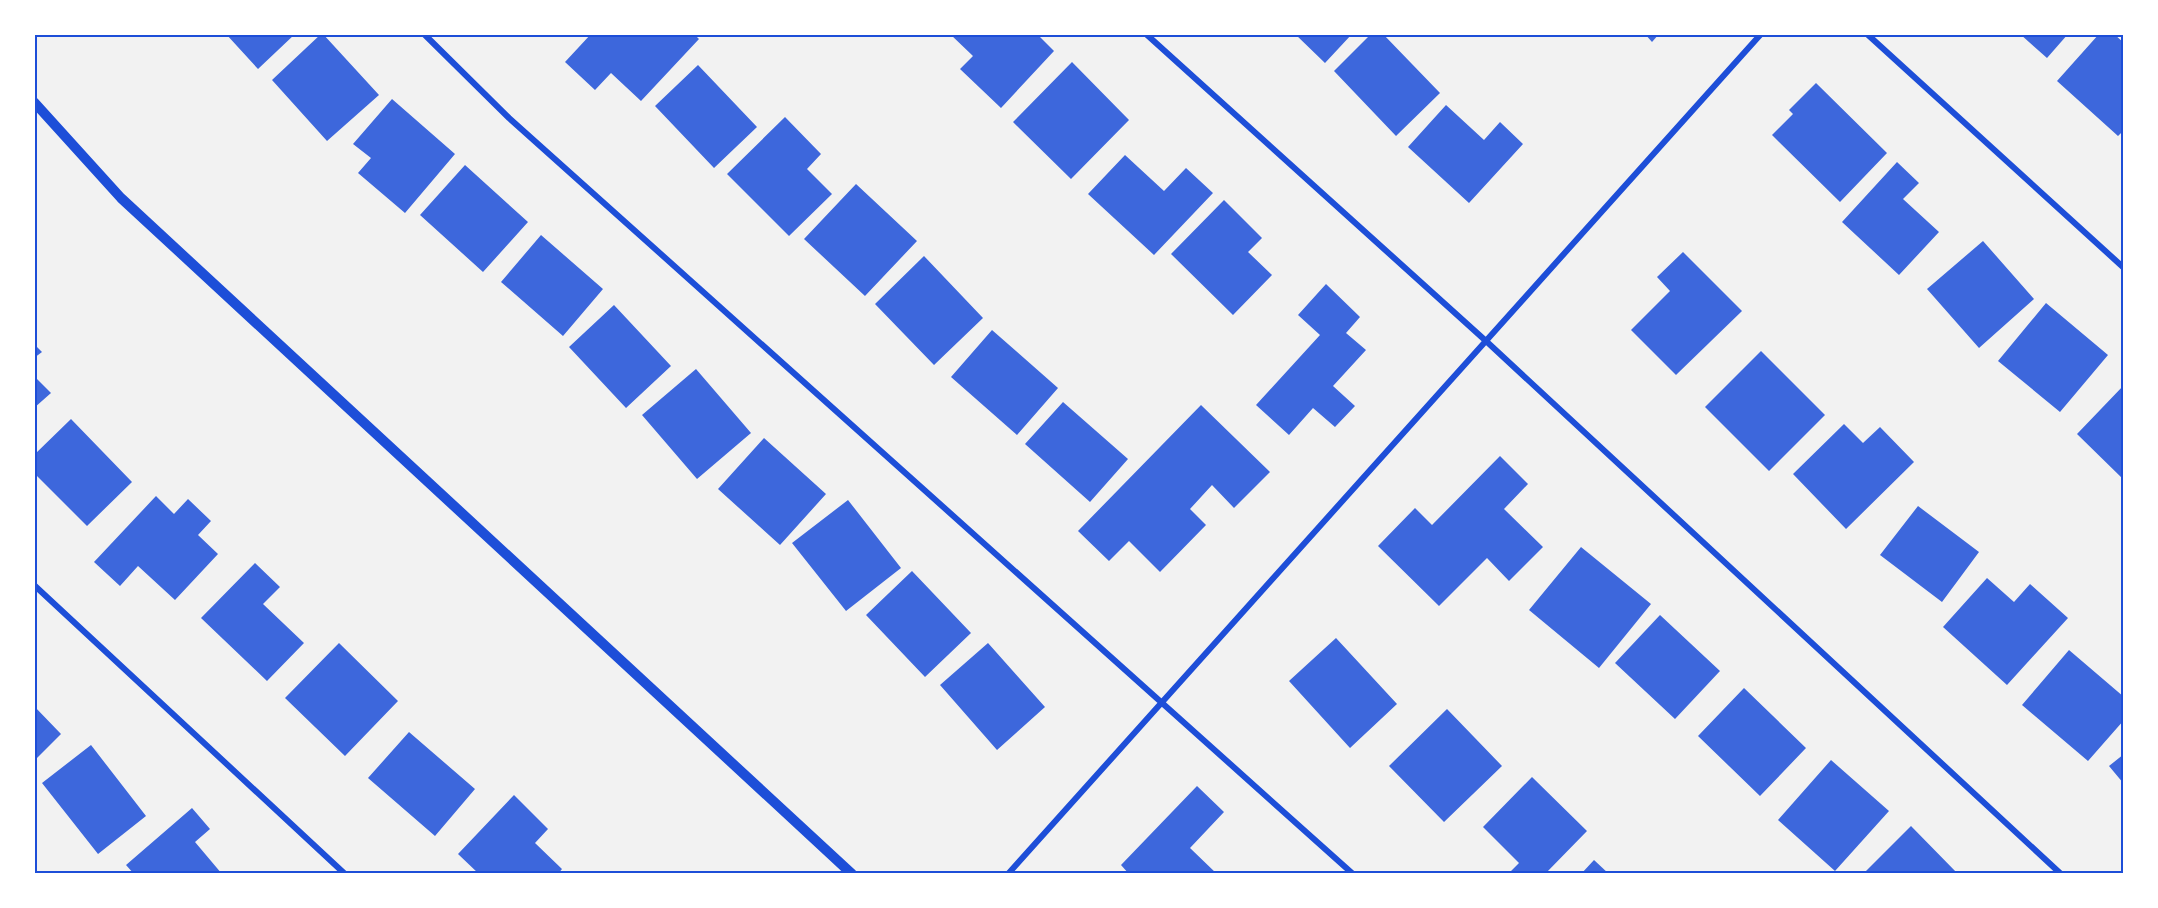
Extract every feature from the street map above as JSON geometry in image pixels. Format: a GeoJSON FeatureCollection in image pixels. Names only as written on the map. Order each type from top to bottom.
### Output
{"type":"FeatureCollection","features":[{"type":"Feature","properties":{"kind":"street"},"geometry":{"type":"LineString","coordinates":[[424,34],[509,118],[1353,873]]}},
{"type":"Feature","properties":{"kind":"street"},"geometry":{"type":"LineString","coordinates":[[1146,34],[1486,341],[2061,873]]}},
{"type":"Feature","properties":{"kind":"street"},"geometry":{"type":"LineString","coordinates":[[1008,873],[1761,34]]}},
{"type":"Feature","properties":{"kind":"street"},"geometry":{"type":"LineString","coordinates":[[1867,34],[2124,268]]}},
{"type":"Feature","properties":{"kind":"street"},"geometry":{"type":"LineString","coordinates":[[34,102],[121,198],[852,873]]}},
{"type":"Feature","properties":{"kind":"street"},"geometry":{"type":"LineString","coordinates":[[34,585],[345,873]]}},
{"type":"Feature","properties":{"kind":"building"},"geometry":{"type":"Polygon","coordinates":[[[226,34],[295,34],[258,69],[226,34]]]}},
{"type":"Feature","properties":{"kind":"building"},"geometry":{"type":"Polygon","coordinates":[[[321,34],[379,95],[327,141],[272,80],[321,34]]]}},
{"type":"Feature","properties":{"kind":"building"},"geometry":{"type":"Polygon","coordinates":[[[591,34],[694,34],[699,39],[641,101],[611,73],[595,90],[565,62],[591,34]]]}},
{"type":"Feature","properties":{"kind":"building"},"geometry":{"type":"Polygon","coordinates":[[[950,34],[1037,34],[1054,51],[1001,108],[960,69],[973,56],[950,34]]]}},
{"type":"Feature","properties":{"kind":"building"},"geometry":{"type":"Polygon","coordinates":[[[1295,34],[1352,34],[1325,63],[1295,34]]]}},
{"type":"Feature","properties":{"kind":"building"},"geometry":{"type":"Polygon","coordinates":[[[1371,34],[1383,34],[1440,93],[1396,136],[1334,71],[1371,34]]]}},
{"type":"Feature","properties":{"kind":"building"},"geometry":{"type":"Polygon","coordinates":[[[1645,34],[1659,34],[1652,42],[1645,34]]]}},
{"type":"Feature","properties":{"kind":"building"},"geometry":{"type":"Polygon","coordinates":[[[2020,34],[2068,34],[2047,58],[2020,34]]]}},
{"type":"Feature","properties":{"kind":"building"},"geometry":{"type":"Polygon","coordinates":[[[2099,34],[2114,34],[2124,43],[2124,130],[2118,136],[2057,81],[2099,34]]]}},
{"type":"Feature","properties":{"kind":"building"},"geometry":{"type":"Polygon","coordinates":[[[1072,62],[1129,120],[1071,179],[1013,122],[1072,62]]]}},
{"type":"Feature","properties":{"kind":"building"},"geometry":{"type":"Polygon","coordinates":[[[698,65],[757,127],[714,168],[655,106],[698,65]]]}},
{"type":"Feature","properties":{"kind":"building"},"geometry":{"type":"Polygon","coordinates":[[[1816,83],[1887,153],[1840,202],[1772,135],[1793,114],[1789,110],[1816,83]]]}},
{"type":"Feature","properties":{"kind":"building"},"geometry":{"type":"Polygon","coordinates":[[[392,99],[455,154],[405,213],[358,173],[371,158],[353,144],[392,99]]]}},
{"type":"Feature","properties":{"kind":"building"},"geometry":{"type":"Polygon","coordinates":[[[1446,105],[1484,140],[1500,122],[1523,144],[1469,203],[1408,147],[1446,105]]]}},
{"type":"Feature","properties":{"kind":"building"},"geometry":{"type":"Polygon","coordinates":[[[785,117],[821,154],[807,169],[832,194],[789,236],[727,174],[785,117]]]}},
{"type":"Feature","properties":{"kind":"building"},"geometry":{"type":"Polygon","coordinates":[[[1125,155],[1164,191],[1186,168],[1213,193],[1154,255],[1088,194],[1125,155]]]}},
{"type":"Feature","properties":{"kind":"building"},"geometry":{"type":"Polygon","coordinates":[[[1897,162],[1919,183],[1903,199],[1939,232],[1899,275],[1842,222],[1897,162]]]}},
{"type":"Feature","properties":{"kind":"building"},"geometry":{"type":"Polygon","coordinates":[[[465,165],[528,222],[483,272],[420,215],[465,165]]]}},
{"type":"Feature","properties":{"kind":"building"},"geometry":{"type":"Polygon","coordinates":[[[856,184],[917,241],[865,296],[804,239],[856,184]]]}},
{"type":"Feature","properties":{"kind":"building"},"geometry":{"type":"Polygon","coordinates":[[[1224,200],[1262,238],[1248,252],[1272,275],[1233,315],[1171,254],[1224,200]]]}},
{"type":"Feature","properties":{"kind":"building"},"geometry":{"type":"Polygon","coordinates":[[[541,235],[603,289],[563,336],[501,282],[541,235]]]}},
{"type":"Feature","properties":{"kind":"building"},"geometry":{"type":"Polygon","coordinates":[[[1983,241],[2034,299],[1979,348],[1927,289],[1983,241]]]}},
{"type":"Feature","properties":{"kind":"building"},"geometry":{"type":"Polygon","coordinates":[[[1683,252],[1742,311],[1676,375],[1631,330],[1670,291],[1657,277],[1683,252]]]}},
{"type":"Feature","properties":{"kind":"building"},"geometry":{"type":"Polygon","coordinates":[[[924,256],[983,318],[934,365],[875,304],[924,256]]]}},
{"type":"Feature","properties":{"kind":"building"},"geometry":{"type":"Polygon","coordinates":[[[1326,284],[1360,317],[1346,333],[1366,350],[1333,386],[1355,406],[1335,427],[1313,408],[1289,435],[1256,405],[1320,335],[1298,315],[1326,284]]]}},
{"type":"Feature","properties":{"kind":"building"},"geometry":{"type":"Polygon","coordinates":[[[2046,303],[2108,355],[2060,412],[1998,361],[2046,303]]]}},
{"type":"Feature","properties":{"kind":"building"},"geometry":{"type":"Polygon","coordinates":[[[614,305],[671,366],[626,408],[569,347],[614,305]]]}},
{"type":"Feature","properties":{"kind":"building"},"geometry":{"type":"Polygon","coordinates":[[[992,330],[1058,388],[1017,435],[951,377],[992,330]]]}},
{"type":"Feature","properties":{"kind":"building"},"geometry":{"type":"Polygon","coordinates":[[[34,344],[42,352],[34,358],[34,344]]]}},
{"type":"Feature","properties":{"kind":"building"},"geometry":{"type":"Polygon","coordinates":[[[1761,351],[1825,415],[1769,471],[1705,407],[1761,351]]]}},
{"type":"Feature","properties":{"kind":"building"},"geometry":{"type":"Polygon","coordinates":[[[696,369],[751,433],[697,479],[642,415],[696,369]]]}},
{"type":"Feature","properties":{"kind":"building"},"geometry":{"type":"Polygon","coordinates":[[[34,376],[51,393],[34,408],[34,376]]]}},
{"type":"Feature","properties":{"kind":"building"},"geometry":{"type":"Polygon","coordinates":[[[2124,385],[2124,480],[2077,434],[2124,385]]]}},
{"type":"Feature","properties":{"kind":"building"},"geometry":{"type":"Polygon","coordinates":[[[1063,402],[1128,459],[1090,502],[1025,444],[1063,402]]]}},
{"type":"Feature","properties":{"kind":"building"},"geometry":{"type":"Polygon","coordinates":[[[1201,405],[1270,472],[1234,508],[1212,485],[1190,509],[1206,525],[1160,572],[1129,541],[1109,561],[1078,531],[1201,405]]]}},
{"type":"Feature","properties":{"kind":"building"},"geometry":{"type":"Polygon","coordinates":[[[71,419],[132,482],[87,526],[34,473],[34,455],[71,419]]]}},
{"type":"Feature","properties":{"kind":"building"},"geometry":{"type":"Polygon","coordinates":[[[1844,424],[1863,443],[1880,427],[1914,462],[1846,529],[1793,474],[1844,424]]]}},
{"type":"Feature","properties":{"kind":"building"},"geometry":{"type":"Polygon","coordinates":[[[764,438],[826,494],[780,545],[718,489],[764,438]]]}},
{"type":"Feature","properties":{"kind":"building"},"geometry":{"type":"Polygon","coordinates":[[[1500,456],[1528,484],[1504,509],[1543,547],[1509,581],[1487,558],[1439,606],[1378,546],[1415,508],[1432,525],[1500,456]]]}},
{"type":"Feature","properties":{"kind":"building"},"geometry":{"type":"Polygon","coordinates":[[[156,496],[174,514],[188,499],[211,521],[198,535],[218,554],[175,600],[138,566],[120,586],[94,562],[156,496]]]}},
{"type":"Feature","properties":{"kind":"building"},"geometry":{"type":"Polygon","coordinates":[[[848,500],[901,568],[846,611],[792,543],[848,500]]]}},
{"type":"Feature","properties":{"kind":"building"},"geometry":{"type":"Polygon","coordinates":[[[1918,506],[1979,552],[1942,602],[1880,555],[1918,506]]]}},
{"type":"Feature","properties":{"kind":"building"},"geometry":{"type":"Polygon","coordinates":[[[1581,547],[1651,604],[1599,668],[1529,610],[1581,547]]]}},
{"type":"Feature","properties":{"kind":"building"},"geometry":{"type":"Polygon","coordinates":[[[255,563],[280,587],[263,604],[304,643],[267,681],[201,618],[255,563]]]}},
{"type":"Feature","properties":{"kind":"building"},"geometry":{"type":"Polygon","coordinates":[[[912,571],[971,633],[925,677],[866,615],[912,571]]]}},
{"type":"Feature","properties":{"kind":"building"},"geometry":{"type":"Polygon","coordinates":[[[1987,578],[2014,602],[2030,584],[2068,618],[2007,685],[1943,627],[1987,578]]]}},
{"type":"Feature","properties":{"kind":"building"},"geometry":{"type":"Polygon","coordinates":[[[1660,615],[1720,671],[1675,719],[1615,663],[1660,615]]]}},
{"type":"Feature","properties":{"kind":"building"},"geometry":{"type":"Polygon","coordinates":[[[1336,638],[1397,704],[1350,748],[1289,681],[1336,638]]]}},
{"type":"Feature","properties":{"kind":"building"},"geometry":{"type":"Polygon","coordinates":[[[339,643],[398,701],[345,756],[285,698],[339,643]]]}},
{"type":"Feature","properties":{"kind":"building"},"geometry":{"type":"Polygon","coordinates":[[[988,643],[1045,707],[997,750],[940,685],[988,643]]]}},
{"type":"Feature","properties":{"kind":"building"},"geometry":{"type":"Polygon","coordinates":[[[2069,650],[2124,697],[2124,720],[2088,761],[2022,705],[2069,650]]]}},
{"type":"Feature","properties":{"kind":"building"},"geometry":{"type":"Polygon","coordinates":[[[1744,688],[1806,748],[1760,796],[1698,736],[1744,688]]]}},
{"type":"Feature","properties":{"kind":"building"},"geometry":{"type":"Polygon","coordinates":[[[34,706],[61,734],[34,761],[34,706]]]}},
{"type":"Feature","properties":{"kind":"building"},"geometry":{"type":"Polygon","coordinates":[[[1447,709],[1502,766],[1444,822],[1389,766],[1447,709]]]}},
{"type":"Feature","properties":{"kind":"building"},"geometry":{"type":"Polygon","coordinates":[[[409,732],[475,789],[435,836],[368,778],[409,732]]]}},
{"type":"Feature","properties":{"kind":"building"},"geometry":{"type":"Polygon","coordinates":[[[91,745],[146,816],[98,854],[42,783],[91,745]]]}},
{"type":"Feature","properties":{"kind":"building"},"geometry":{"type":"Polygon","coordinates":[[[2124,754],[2124,784],[2109,766],[2124,754]]]}},
{"type":"Feature","properties":{"kind":"building"},"geometry":{"type":"Polygon","coordinates":[[[1831,760],[1889,811],[1835,871],[1778,820],[1831,760]]]}},
{"type":"Feature","properties":{"kind":"building"},"geometry":{"type":"Polygon","coordinates":[[[1532,777],[1587,831],[1545,874],[1508,874],[1519,863],[1483,827],[1532,777]]]}},
{"type":"Feature","properties":{"kind":"building"},"geometry":{"type":"Polygon","coordinates":[[[1197,786],[1224,812],[1190,848],[1217,874],[1129,874],[1121,865],[1197,786]]]}},
{"type":"Feature","properties":{"kind":"building"},"geometry":{"type":"Polygon","coordinates":[[[514,795],[548,829],[535,843],[562,869],[558,874],[479,874],[458,854],[514,795]]]}},
{"type":"Feature","properties":{"kind":"building"},"geometry":{"type":"Polygon","coordinates":[[[192,808],[210,829],[195,842],[222,874],[134,874],[126,865],[192,808]]]}},
{"type":"Feature","properties":{"kind":"building"},"geometry":{"type":"Polygon","coordinates":[[[1911,826],[1958,874],[1863,874],[1911,826]]]}},
{"type":"Feature","properties":{"kind":"building"},"geometry":{"type":"Polygon","coordinates":[[[1594,860],[1609,874],[1581,874],[1594,860]]]}}]}
